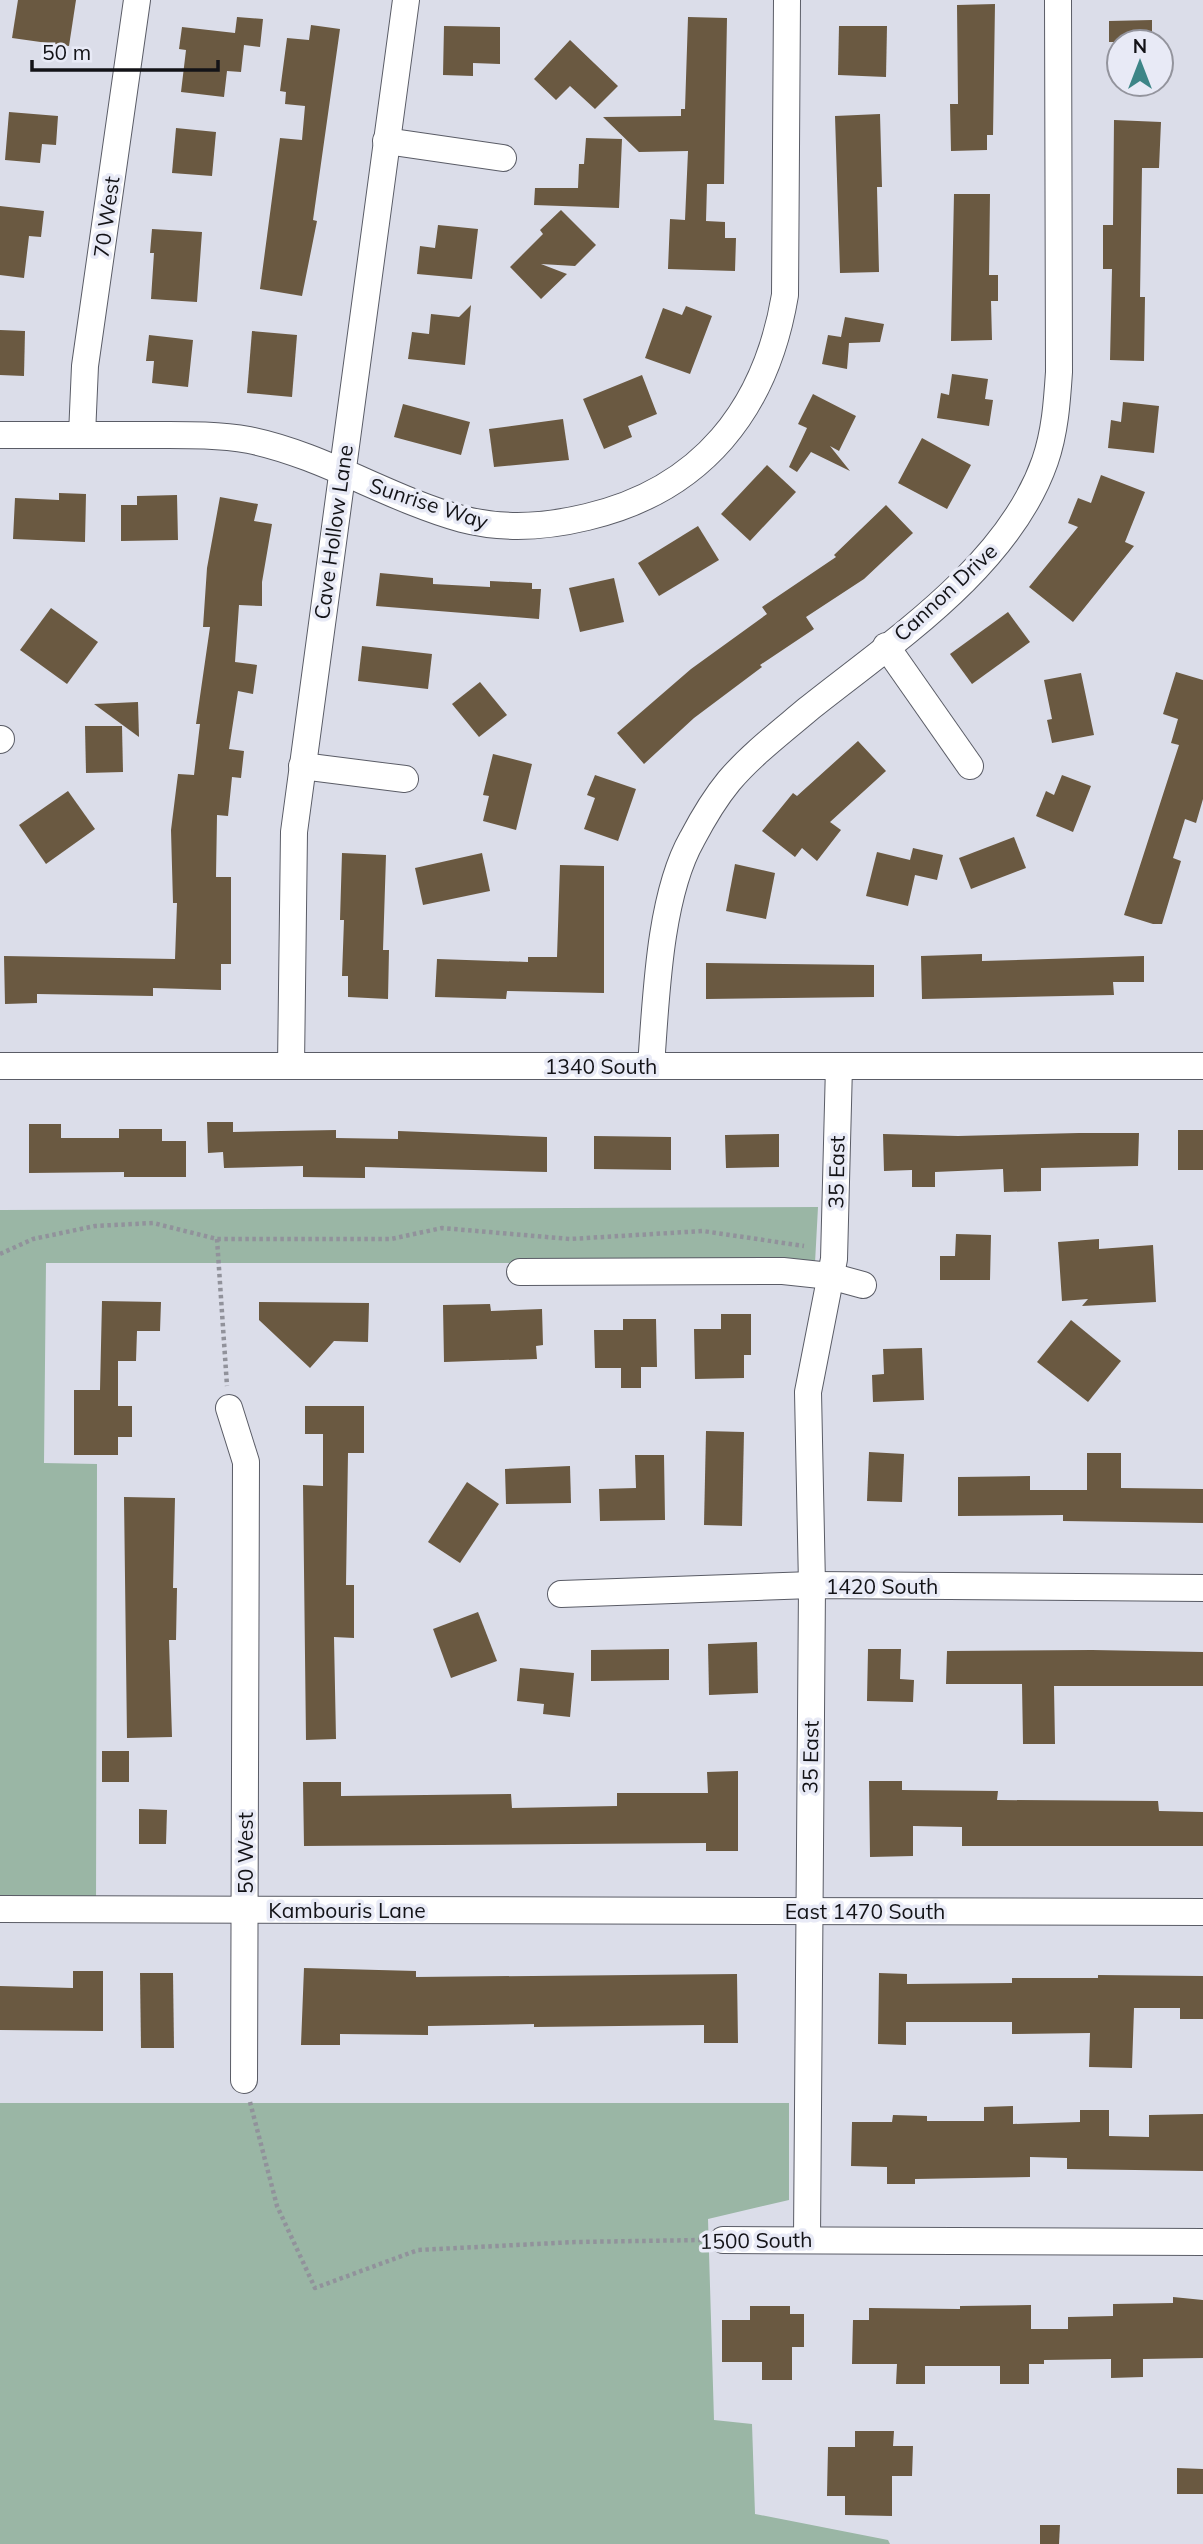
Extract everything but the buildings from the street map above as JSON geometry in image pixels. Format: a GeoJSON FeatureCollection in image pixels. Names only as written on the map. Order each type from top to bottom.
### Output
{"type":"FeatureCollection","features":[{"type":"Feature","properties":{"kind":"street","name":"70 West"},"geometry":{"type":"LineString","coordinates":[[82,435],[85,366],[137,0]]}},
{"type":"Feature","properties":{"kind":"street","name":"Cave Hollow Lane"},"geometry":{"type":"LineString","coordinates":[[291,1066],[294,832],[406,0]]}},
{"type":"Feature","properties":{"kind":"street","name":"Sunrise Way"},"geometry":{"type":"LineString","coordinates":[[0,435],[202,436],[247,440],[293,452],[341,474],[461,519],[497,526],[552,526],[610,512],[681,479],[713,448],[747,405],[778,336],[785,295],[786,0]]}},
{"type":"Feature","properties":{"kind":"street","name":"Cannon Drive"},"geometry":{"type":"LineString","coordinates":[[651,1066],[661,953],[676,882],[691,841],[729,781],[780,732],[957,586],[1004,537],[1027,500],[1045,460],[1055,418],[1059,372],[1058,0]]}},
{"type":"Feature","properties":{"kind":"street"},"geometry":{"type":"LineString","coordinates":[[386,141],[503,158]]}},
{"type":"Feature","properties":{"kind":"street"},"geometry":{"type":"LineString","coordinates":[[886,646],[970,766]]}},
{"type":"Feature","properties":{"kind":"street"},"geometry":{"type":"LineString","coordinates":[[302,766],[405,779]]}},
{"type":"Feature","properties":{"kind":"street","name":"1340 South"},"geometry":{"type":"LineString","coordinates":[[0,1066],[839,1066],[1201,1061]]}},
{"type":"Feature","properties":{"kind":"street","name":"35 East"},"geometry":{"type":"LineString","coordinates":[[807,2239],[812,1586],[808,1392],[832,1268],[839,1066]]}},
{"type":"Feature","properties":{"kind":"street"},"geometry":{"type":"LineString","coordinates":[[520,1272],[783,1271],[832,1268],[863,1285]]}},
{"type":"Feature","properties":{"kind":"street","name":"50 West"},"geometry":{"type":"LineString","coordinates":[[229,1408],[246,1462],[244,2080]]}},
{"type":"Feature","properties":{"kind":"street","name":"1420 South"},"geometry":{"type":"LineString","coordinates":[[561,1594],[812,1586],[1203,1588]]}},
{"type":"Feature","properties":{"kind":"street","name":"Kambouris Lane"},"geometry":{"type":"LineString","coordinates":[[0,1909],[526,1910]]}},
{"type":"Feature","properties":{"kind":"street","name":"East 1470 South"},"geometry":{"type":"LineString","coordinates":[[526,1910],[1203,1912]]}},
{"type":"Feature","properties":{"kind":"street","name":"1500 South"},"geometry":{"type":"LineString","coordinates":[[723,2240],[1203,2242]]}},
{"type":"Feature","properties":{"kind":"path"},"geometry":{"type":"LineString","coordinates":[[0,1254],[33,1239],[94,1226],[153,1223],[217,1239],[391,1239],[442,1228],[570,1239],[703,1231],[799,1244],[832,1268]]}},
{"type":"Feature","properties":{"kind":"path"},"geometry":{"type":"LineString","coordinates":[[217,1239],[229,1408]]}},
{"type":"Feature","properties":{"kind":"path","name":"1500 South"},"geometry":{"type":"LineString","coordinates":[[244,2080],[277,2206],[315,2288],[418,2250],[575,2242],[723,2240]]}},
{"type":"Feature","properties":{"kind":"green space"},"geometry":{"type":"Polygon","coordinates":[[[818,1207],[815,1263],[46,1263],[44,1463],[97,1464],[96,1915],[0,1916],[0,1210],[818,1207]]]}},
{"type":"Feature","properties":{"kind":"green space"},"geometry":{"type":"Polygon","coordinates":[[[0,2103],[789,2103],[789,2200],[708,2219],[714,2420],[752,2424],[755,2514],[888,2540],[890,2544],[0,2544],[0,2103]]]}}]}
